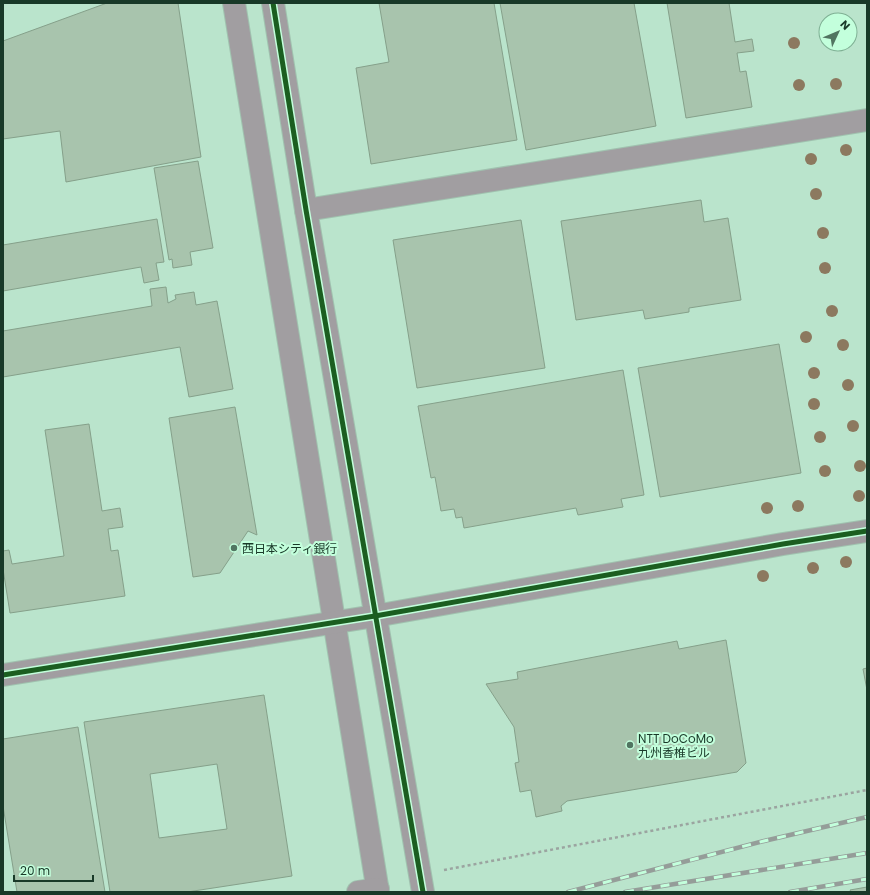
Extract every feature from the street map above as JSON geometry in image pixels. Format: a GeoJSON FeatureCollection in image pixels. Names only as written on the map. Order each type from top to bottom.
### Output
{"type":"FeatureCollection","features":[{"type":"Feature","properties":{"kind":"street"},"geometry":{"type":"LineString","coordinates":[[234,3],[334,623],[371,891]]}},
{"type":"Feature","properties":{"kind":"street"},"geometry":{"type":"LineString","coordinates":[[273,3],[306,210],[421,883]]}},
{"type":"Feature","properties":{"kind":"street"},"geometry":{"type":"LineString","coordinates":[[306,210],[867,120]]}},
{"type":"Feature","properties":{"kind":"street"},"geometry":{"type":"LineString","coordinates":[[3,675],[334,623],[782,544],[867,531]]}},
{"type":"Feature","properties":{"kind":"path"},"geometry":{"type":"LineString","coordinates":[[421,883],[867,790]]}},
{"type":"Feature","properties":{"kind":"building"},"geometry":{"type":"Polygon","coordinates":[[[107,3],[178,3],[201,157],[66,182],[60,131],[3,139],[3,41],[107,3]]]}},
{"type":"Feature","properties":{"kind":"building"},"geometry":{"type":"Polygon","coordinates":[[[379,3],[494,3],[517,140],[371,164],[356,68],[389,62],[379,3]]]}},
{"type":"Feature","properties":{"kind":"building"},"geometry":{"type":"Polygon","coordinates":[[[500,3],[634,3],[656,126],[526,150],[500,3]]]}},
{"type":"Feature","properties":{"kind":"building"},"geometry":{"type":"Polygon","coordinates":[[[667,3],[729,3],[735,42],[752,39],[754,51],[737,53],[740,72],[746,71],[752,107],[686,118],[667,3]]]}},
{"type":"Feature","properties":{"kind":"building"},"geometry":{"type":"Polygon","coordinates":[[[198,161],[213,248],[190,252],[192,265],[173,268],[172,259],[169,260],[154,168],[198,161]]]}},
{"type":"Feature","properties":{"kind":"building"},"geometry":{"type":"Polygon","coordinates":[[[701,200],[704,222],[728,218],[741,300],[689,308],[689,312],[645,319],[643,310],[576,320],[561,221],[701,200]]]}},
{"type":"Feature","properties":{"kind":"building"},"geometry":{"type":"Polygon","coordinates":[[[157,219],[164,262],[156,263],[159,280],[144,283],[141,267],[3,291],[3,245],[157,219]]]}},
{"type":"Feature","properties":{"kind":"building"},"geometry":{"type":"Polygon","coordinates":[[[521,220],[545,368],[417,388],[393,240],[521,220]]]}},
{"type":"Feature","properties":{"kind":"building"},"geometry":{"type":"Polygon","coordinates":[[[166,287],[168,303],[176,299],[175,295],[194,292],[196,305],[217,301],[233,389],[189,397],[180,347],[3,377],[3,331],[152,306],[150,289],[166,287]]]}},
{"type":"Feature","properties":{"kind":"building"},"geometry":{"type":"Polygon","coordinates":[[[779,344],[801,473],[660,497],[638,368],[779,344]]]}},
{"type":"Feature","properties":{"kind":"building"},"geometry":{"type":"Polygon","coordinates":[[[623,370],[644,495],[621,499],[623,507],[578,515],[576,508],[464,528],[462,517],[456,518],[454,509],[441,511],[435,477],[431,478],[418,406],[623,370]]]}},
{"type":"Feature","properties":{"kind":"building"},"geometry":{"type":"Polygon","coordinates":[[[235,407],[257,535],[248,531],[220,573],[193,577],[169,418],[235,407]]]}},
{"type":"Feature","properties":{"kind":"building"},"geometry":{"type":"Polygon","coordinates":[[[89,424],[102,511],[120,508],[123,527],[108,529],[111,551],[118,550],[125,596],[10,613],[3,569],[3,551],[9,550],[12,564],[64,556],[45,430],[89,424]]]}},
{"type":"Feature","properties":{"kind":"building","name":"NTT DoCoMo 九州香椎ビル"},"geometry":{"type":"Polygon","coordinates":[[[726,640],[746,763],[737,772],[567,801],[561,806],[562,811],[536,817],[531,790],[520,792],[515,763],[519,762],[514,727],[486,684],[518,679],[517,672],[677,641],[679,649],[726,640]]]}},
{"type":"Feature","properties":{"kind":"building"},"geometry":{"type":"Polygon","coordinates":[[[867,668],[867,690],[863,669],[867,668]]]}},
{"type":"Feature","properties":{"kind":"building"},"geometry":{"type":"Polygon","coordinates":[[[264,695],[292,876],[187,892],[110,892],[84,722],[264,695]],[[217,764],[150,774],[159,838],[227,829],[217,764]]]}},
{"type":"Feature","properties":{"kind":"building"},"geometry":{"type":"Polygon","coordinates":[[[78,727],[105,892],[17,892],[3,806],[3,739],[78,727]]]}},
{"type":"Feature","properties":{"kind":"building"},"geometry":{"type":"Polygon","coordinates":[[[867,887],[867,892],[851,892],[850,890],[867,887]]]}},
{"type":"Feature","properties":{"kind":"railway"},"geometry":{"type":"LineString","coordinates":[[568,892],[764,841],[867,817]]}},
{"type":"Feature","properties":{"kind":"railway"},"geometry":{"type":"LineString","coordinates":[[625,892],[867,853]]}},
{"type":"Feature","properties":{"kind":"railway"},"geometry":{"type":"LineString","coordinates":[[790,892],[867,879]]}},
{"type":"Feature","properties":{"kind":"cycle path"},"geometry":{"type":"LineString","coordinates":[[273,3],[306,210],[423,892]]}},
{"type":"Feature","properties":{"kind":"cycle path"},"geometry":{"type":"LineString","coordinates":[[3,675],[375,616],[783,544],[867,531]]}},
{"type":"Feature","properties":{"kind":"place","name":"西日本シティ銀行"},"geometry":{"type":"Point","coordinates":[234,548]}},
{"type":"Feature","properties":{"kind":"place","name":"NTT DoCoMo 九州香椎ビル"},"geometry":{"type":"Point","coordinates":[630,745]}}]}
